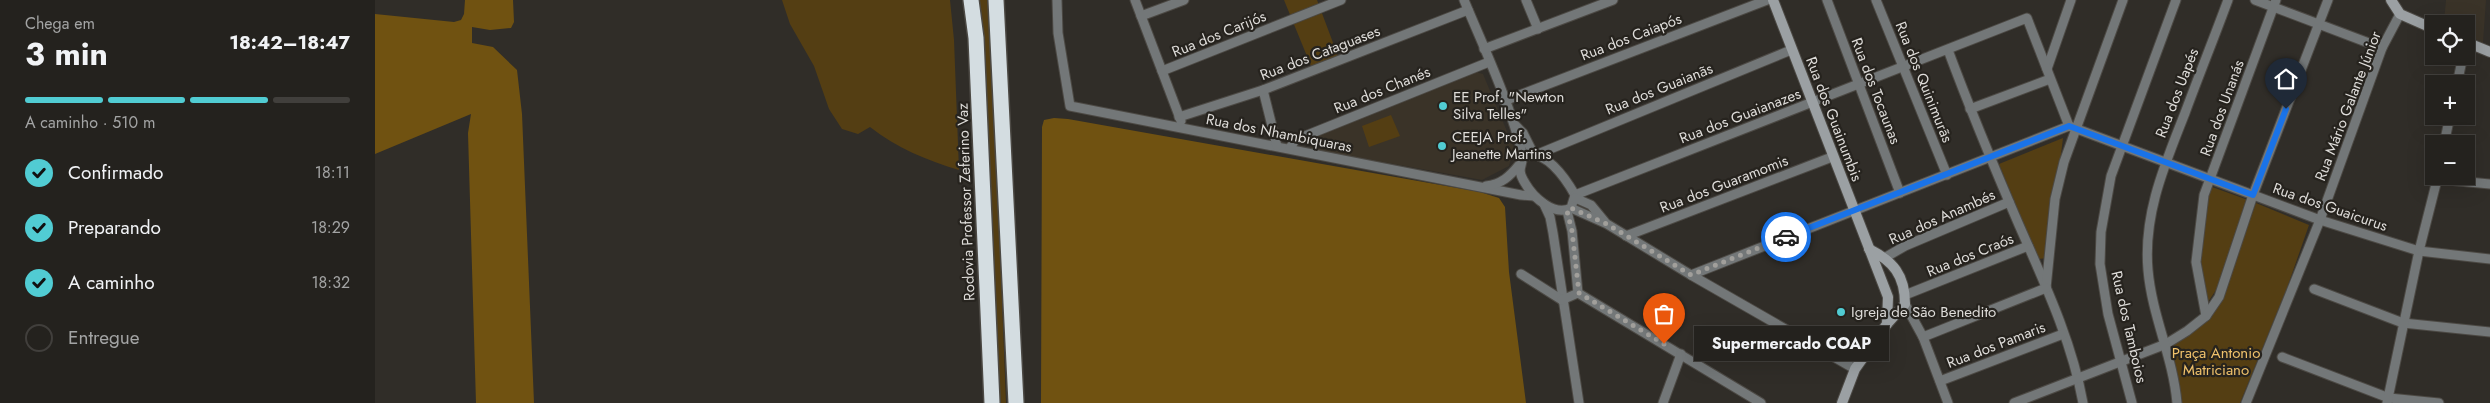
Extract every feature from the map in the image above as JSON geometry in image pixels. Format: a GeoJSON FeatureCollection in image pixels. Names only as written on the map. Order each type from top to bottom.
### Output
{"type":"FeatureCollection","features":[{"type":"Feature","properties":{"kind":"highway","name":"Rodovia Professor Zeferino Vaz"},"geometry":{"type":"LineString","coordinates":[[971,0],[976,38],[992,403]]}},
{"type":"Feature","properties":{"kind":"highway"},"geometry":{"type":"LineString","coordinates":[[996,0],[1016,403]]}},
{"type":"Feature","properties":{"kind":"street","name":"Rua dos Nhambiquaras"},"geometry":{"type":"LineString","coordinates":[[1057,0],[1058,34],[1070,106],[1534,196]]}},
{"type":"Feature","properties":{"kind":"street"},"geometry":{"type":"LineString","coordinates":[[1135,0],[1185,129]]}},
{"type":"Feature","properties":{"kind":"street"},"geometry":{"type":"LineString","coordinates":[[1141,16],[1184,0]]}},
{"type":"Feature","properties":{"kind":"street","name":"Rua dos Carijós"},"geometry":{"type":"LineString","coordinates":[[1162,72],[1341,0]]}},
{"type":"Feature","properties":{"kind":"street"},"geometry":{"type":"LineString","coordinates":[[1464,0],[1513,123],[1521,161],[1519,173],[1534,196],[1543,204],[1555,210],[1569,210],[1607,224],[1691,275],[1855,369]]}},
{"type":"Feature","properties":{"kind":"street"},"geometry":{"type":"LineString","coordinates":[[1526,0],[1538,29]]}},
{"type":"Feature","properties":{"kind":"street"},"geometry":{"type":"LineString","coordinates":[[1484,49],[1538,29],[1590,4],[1613,0]]}},
{"type":"Feature","properties":{"kind":"street","name":"Rua dos Caiapós"},"geometry":{"type":"LineString","coordinates":[[1504,101],[1767,0]]}},
{"type":"Feature","properties":{"kind":"street","name":"Rua dos Guainumbis"},"geometry":{"type":"LineString","coordinates":[[1773,0],[1811,103],[1888,298],[1887,324]]}},
{"type":"Feature","properties":{"kind":"street","name":"Rua dos Tocaunas"},"geometry":{"type":"LineString","coordinates":[[1827,0],[1900,193]]}},
{"type":"Feature","properties":{"kind":"street","name":"Rua dos Quinimurãs"},"geometry":{"type":"LineString","coordinates":[[1876,0],[1947,174]]}},
{"type":"Feature","properties":{"kind":"street"},"geometry":{"type":"LineString","coordinates":[[2071,0],[2047,68],[2050,79],[2072,127]]}},
{"type":"Feature","properties":{"kind":"street"},"geometry":{"type":"LineString","coordinates":[[2046,288],[2055,199],[2072,127],[2123,0]]}},
{"type":"Feature","properties":{"kind":"street","name":"Rua dos Tamboios"},"geometry":{"type":"LineString","coordinates":[[2132,403],[2122,360],[2108,314],[2100,264],[2101,232],[2111,176],[2176,0]]}},
{"type":"Feature","properties":{"kind":"street","name":"Rua dos Uapés"},"geometry":{"type":"LineString","coordinates":[[2177,403],[2166,344],[2153,295],[2147,253],[2151,214],[2166,162],[2228,0]]}},
{"type":"Feature","properties":{"kind":"street"},"geometry":{"type":"LineString","coordinates":[[2255,0],[2275,4],[2319,24],[2382,48]]}},
{"type":"Feature","properties":{"kind":"street"},"geometry":{"type":"LineString","coordinates":[[2014,403],[2166,344],[2187,332],[2206,316],[2219,297],[2253,195],[2328,0]]}},
{"type":"Feature","properties":{"kind":"street"},"geometry":{"type":"LineString","coordinates":[[2391,0],[2399,14],[2425,25]]}},
{"type":"Feature","properties":{"kind":"street","name":"Rua dos Unanás"},"geometry":{"type":"LineString","coordinates":[[2206,316],[2196,262],[2200,219],[2205,195],[2275,4]]}},
{"type":"Feature","properties":{"kind":"street","name":"Rua dos Cataguases"},"geometry":{"type":"LineString","coordinates":[[1179,117],[1263,90],[1468,10]]}},
{"type":"Feature","properties":{"kind":"street","name":"Rua Mário Galante Júnior"},"geometry":{"type":"LineString","coordinates":[[2246,403],[2320,220],[2382,48],[2399,14]]}},
{"type":"Feature","properties":{"kind":"street","name":"Rua dos Guaianazes"},"geometry":{"type":"LineString","coordinates":[[1575,197],[2027,18],[2047,68]]}},
{"type":"Feature","properties":{"kind":"street"},"geometry":{"type":"LineString","coordinates":[[2475,46],[2490,52]]}},
{"type":"Feature","properties":{"kind":"street","name":"Rua dos Guaianãs"},"geometry":{"type":"LineString","coordinates":[[1521,161],[1535,153],[1791,50]]}},
{"type":"Feature","properties":{"kind":"street"},"geometry":{"type":"LineString","coordinates":[[1948,50],[1990,158],[2046,288],[2078,379],[2083,403]]}},
{"type":"Feature","properties":{"kind":"street","name":"Rua dos Chanés"},"geometry":{"type":"LineString","coordinates":[[1290,148],[1295,140],[1489,62]]}},
{"type":"Feature","properties":{"kind":"street"},"geometry":{"type":"LineString","coordinates":[[1970,109],[2050,79]]}},
{"type":"Feature","properties":{"kind":"street"},"geometry":{"type":"LineString","coordinates":[[1263,90],[1277,146]]}},
{"type":"Feature","properties":{"kind":"street"},"geometry":{"type":"LineString","coordinates":[[1513,123],[1523,133],[1535,153],[1558,172],[1575,197],[1591,205],[1607,224]]}},
{"type":"Feature","properties":{"kind":"street"},"geometry":{"type":"LineString","coordinates":[[1691,275],[2072,127]]}},
{"type":"Feature","properties":{"kind":"street","name":"Rua dos Guaicurus"},"geometry":{"type":"LineString","coordinates":[[2072,127],[2320,220],[2419,251],[2490,259]]}},
{"type":"Feature","properties":{"kind":"street","name":"Rua dos Guaramomis"},"geometry":{"type":"LineString","coordinates":[[1626,236],[1832,157]]}},
{"type":"Feature","properties":{"kind":"street","name":"Rua dos Nhambiquaras"},"geometry":{"type":"LineString","coordinates":[[1484,186],[1495,185],[1508,178],[1521,161]]}},
{"type":"Feature","properties":{"kind":"street"},"geometry":{"type":"LineString","coordinates":[[2475,182],[2490,184]]}},
{"type":"Feature","properties":{"kind":"street"},"geometry":{"type":"LineString","coordinates":[[2388,400],[2403,323],[2435,185]]}},
{"type":"Feature","properties":{"kind":"street"},"geometry":{"type":"LineString","coordinates":[[1575,197],[1569,210],[1579,293]]}},
{"type":"Feature","properties":{"kind":"street","name":"Rua dos Anambés"},"geometry":{"type":"LineString","coordinates":[[1886,257],[1905,246],[2009,202]]}},
{"type":"Feature","properties":{"kind":"street"},"geometry":{"type":"LineString","coordinates":[[1543,204],[1550,217],[1553,233],[1579,403]]}},
{"type":"Feature","properties":{"kind":"street","name":"Rua dos Craós"},"geometry":{"type":"LineString","coordinates":[[1905,300],[1922,289],[2028,246]]}},
{"type":"Feature","properties":{"kind":"street"},"geometry":{"type":"LineString","coordinates":[[1869,249],[1886,257],[1894,265],[1905,300],[1923,337],[1948,403]]}},
{"type":"Feature","properties":{"kind":"street"},"geometry":{"type":"LineString","coordinates":[[1521,274],[1563,300]]}},
{"type":"Feature","properties":{"kind":"street"},"geometry":{"type":"LineString","coordinates":[[1923,337],[2046,288]]}},
{"type":"Feature","properties":{"kind":"street"},"geometry":{"type":"LineString","coordinates":[[2314,289],[2403,323],[2490,332]]}},
{"type":"Feature","properties":{"kind":"street"},"geometry":{"type":"LineString","coordinates":[[1563,300],[1579,293]]}},
{"type":"Feature","properties":{"kind":"street"},"geometry":{"type":"LineString","coordinates":[[1579,293],[1681,354],[1756,402]]}},
{"type":"Feature","properties":{"kind":"street"},"geometry":{"type":"LineString","coordinates":[[1842,403],[1855,369],[1905,300]]}},
{"type":"Feature","properties":{"kind":"street","name":"Rua dos Pamaris"},"geometry":{"type":"LineString","coordinates":[[1940,381],[2063,334]]}},
{"type":"Feature","properties":{"kind":"street"},"geometry":{"type":"LineString","coordinates":[[1663,403],[1681,354]]}},
{"type":"Feature","properties":{"kind":"street"},"geometry":{"type":"LineString","coordinates":[[2281,357],[2388,400],[2439,403]]}},
{"type":"Feature","properties":{"kind":"street"},"geometry":{"type":"LineString","coordinates":[[1937,403],[1944,393]]}},
{"type":"Feature","properties":{"kind":"shaded area"},"geometry":{"type":"Polygon","coordinates":[[[465,0],[513,0],[514,22],[511,28],[490,30],[472,27],[472,43],[493,47],[517,70],[522,114],[534,403],[476,403],[468,133],[471,114],[375,154],[375,14],[454,22],[461,20],[464,14],[465,0]]]}},
{"type":"Feature","properties":{"kind":"shaded area"},"geometry":{"type":"Polygon","coordinates":[[[2446,0],[2486,0],[2483,43],[2475,39],[2475,15],[2445,15],[2446,0]]]}},
{"type":"Feature","properties":{"kind":"shaded area","name":"EE Prof. \"Newton Silva Telles\""},"geometry":{"type":"Polygon","coordinates":[[[1476,72],[1483,74],[1514,148],[1509,166],[1482,180],[1311,149],[1308,139],[1476,72]]]}},
{"type":"Feature","properties":{"kind":"shaded area"},"geometry":{"type":"Polygon","coordinates":[[[1054,118],[1480,192],[1499,198],[1505,207],[1509,272],[1526,403],[1041,403],[1042,127],[1044,120],[1054,118]]]}},
{"type":"Feature","properties":{"kind":"green space"},"geometry":{"type":"Polygon","coordinates":[[[782,0],[950,0],[954,40],[959,170],[912,153],[870,127],[858,134],[842,129],[829,109],[814,66],[790,24],[782,0]]]}},
{"type":"Feature","properties":{"kind":"green space"},"geometry":{"type":"Polygon","coordinates":[[[977,0],[988,0],[992,44],[1006,403],[996,403],[977,0]]]}},
{"type":"Feature","properties":{"kind":"green space"},"geometry":{"type":"Polygon","coordinates":[[[1284,0],[1317,0],[1338,56],[1311,66],[1284,0]]]}},
{"type":"Feature","properties":{"kind":"green space"},"geometry":{"type":"Polygon","coordinates":[[[1391,115],[1400,136],[1369,147],[1362,126],[1391,115]]]}},
{"type":"Feature","properties":{"kind":"green space"},"geometry":{"type":"Polygon","coordinates":[[[2063,138],[2048,258],[2038,259],[1999,164],[2063,138]]]}},
{"type":"Feature","properties":{"kind":"green space","name":"Praça Antonio Matriciano"},"geometry":{"type":"Polygon","coordinates":[[[2212,187],[2248,200],[2218,287],[2208,302],[2199,257],[2206,200],[2212,187]]]}},
{"type":"Feature","properties":{"kind":"green space","name":"Praça Antonio Matriciano"},"geometry":{"type":"Polygon","coordinates":[[[2256,203],[2309,225],[2287,288],[2240,403],[2182,403],[2172,345],[2207,320],[2219,304],[2256,203]]]}},
{"type":"Feature","properties":{"kind":"way so far"},"geometry":{"type":"LineString","coordinates":[[1664,344],[1579,293],[1572,231],[1567,211],[1571,208],[1607,224],[1691,275],[1786,237]]}},
{"type":"Feature","properties":{"kind":"place","name":"EE Prof. \"Newton Silva Telles\""},"geometry":{"type":"Point","coordinates":[1443,106]}},
{"type":"Feature","properties":{"kind":"place","name":"CEEJA Prof. Jeanette Martins"},"geometry":{"type":"Point","coordinates":[1442,146]}},
{"type":"Feature","properties":{"kind":"place","name":"Igreja de São Benedito"},"geometry":{"type":"Point","coordinates":[1841,312]}},
{"type":"Feature","properties":{"kind":"place","name":"Supermercado COAP"},"geometry":{"type":"Point","coordinates":[1664,344]}},
{"type":"Feature","properties":{"kind":"route"},"geometry":{"type":"LineString","coordinates":[[1786,237],[2069,126],[2253,195],[2286,109]]}}]}
